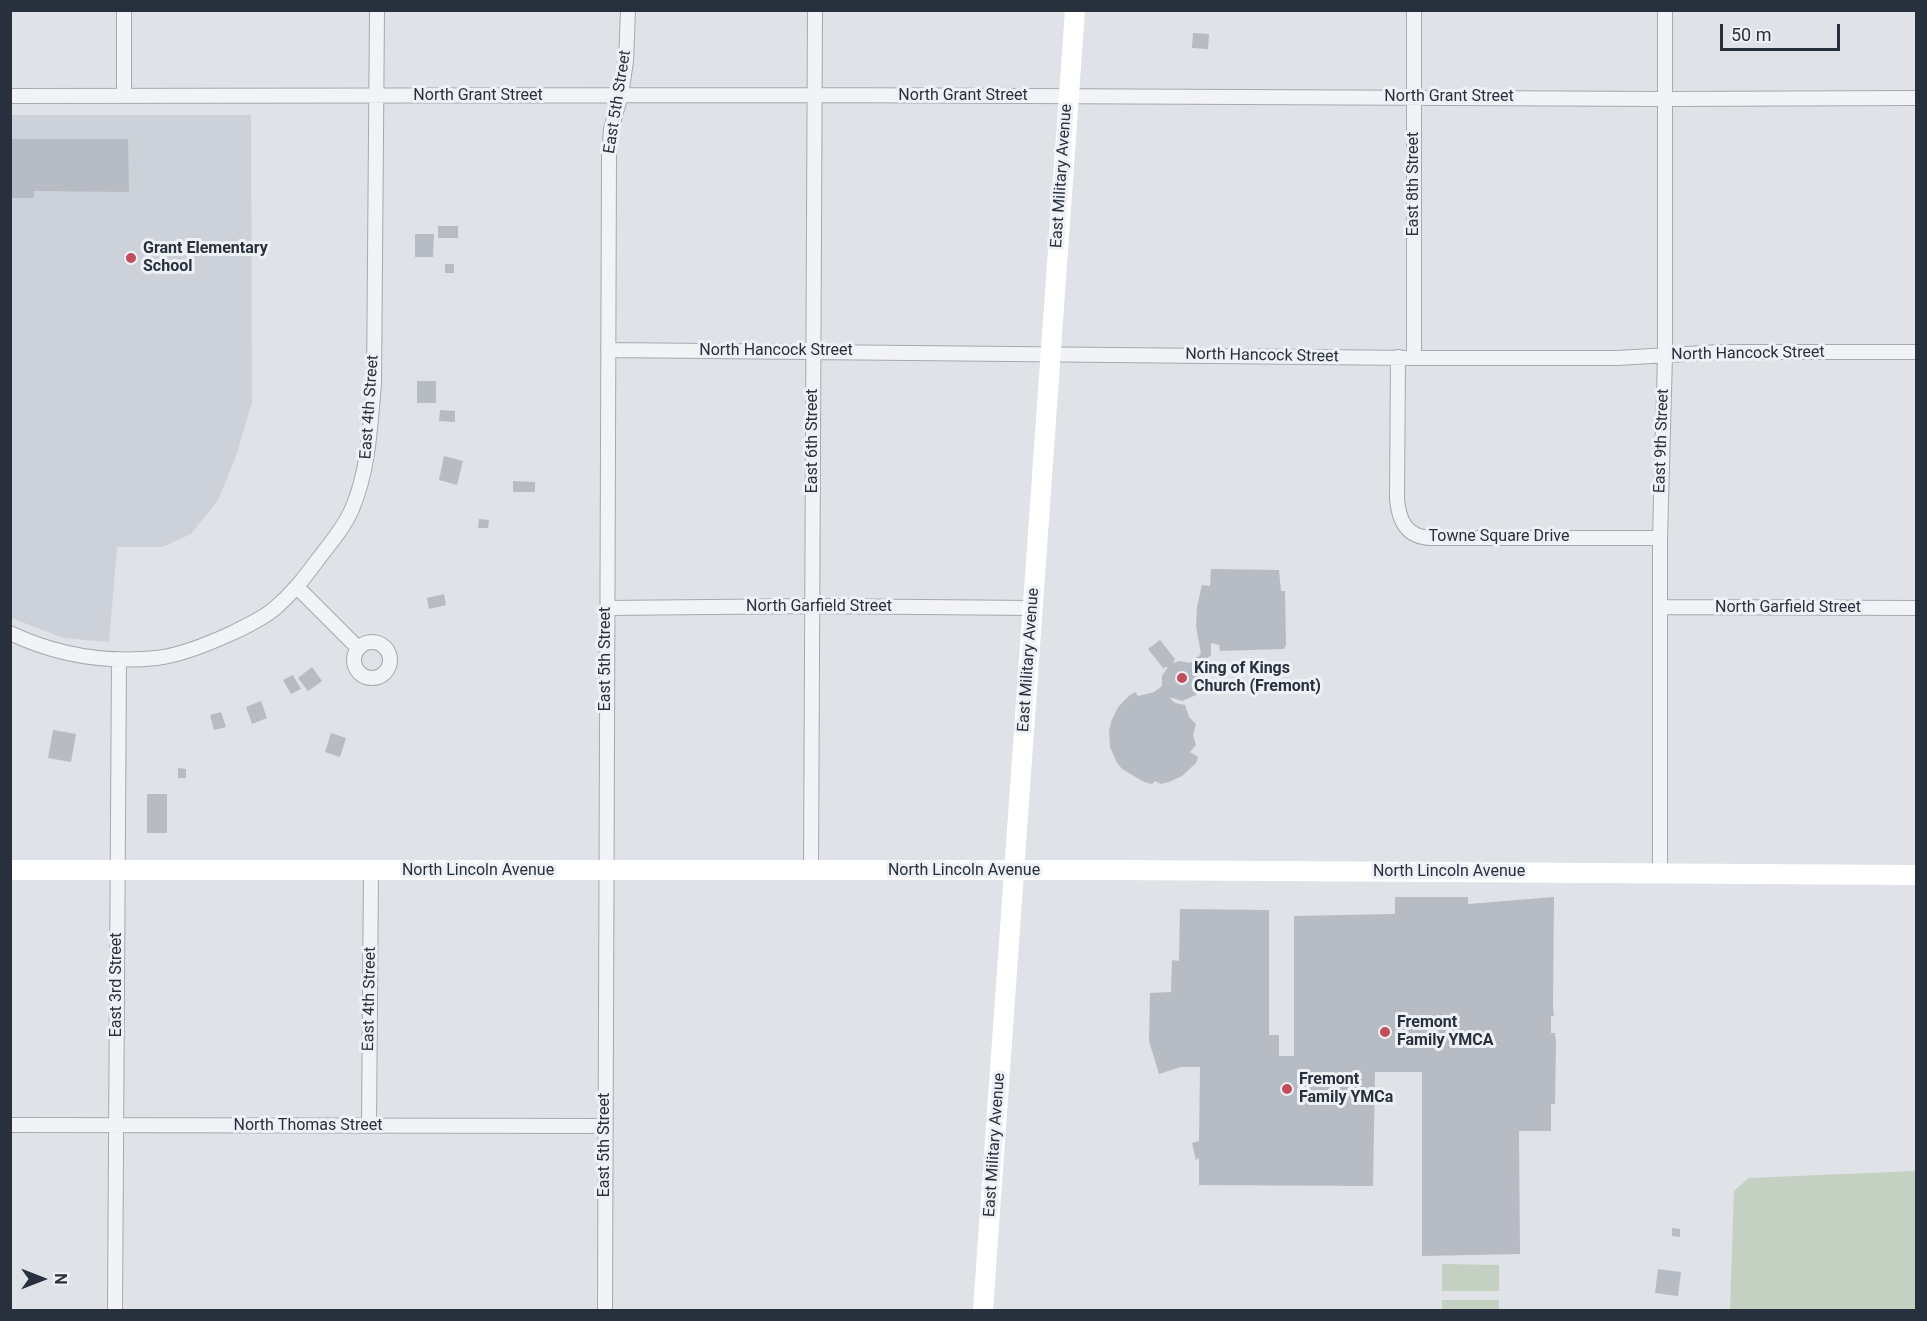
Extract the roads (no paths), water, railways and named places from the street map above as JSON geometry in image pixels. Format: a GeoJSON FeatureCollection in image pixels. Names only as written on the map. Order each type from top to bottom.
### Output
{"type":"FeatureCollection","features":[{"type":"Feature","properties":{"kind":"street"},"geometry":{"type":"LineString","coordinates":[[124,10],[124,96]]}},
{"type":"Feature","properties":{"kind":"street","name":"East 4th Street"},"geometry":{"type":"LineString","coordinates":[[10,633],[34,644],[77,655],[119,658],[159,658],[206,645],[272,611],[297,587],[352,511],[364,473],[374,384],[377,10]]}},
{"type":"Feature","properties":{"kind":"street","name":"East 5th Street"},"geometry":{"type":"LineString","coordinates":[[605,1311],[609,156],[611,129],[621,95],[626,61],[628,10]]}},
{"type":"Feature","properties":{"kind":"street","name":"East 6th Street"},"geometry":{"type":"LineString","coordinates":[[812,871],[815,10]]}},
{"type":"Feature","properties":{"kind":"street","name":"East Military Avenue"},"geometry":{"type":"LineString","coordinates":[[983,1311],[1075,10]]}},
{"type":"Feature","properties":{"kind":"street","name":"East 8th Street"},"geometry":{"type":"LineString","coordinates":[[1414,10],[1414,358]]}},
{"type":"Feature","properties":{"kind":"street","name":"East 9th Street"},"geometry":{"type":"LineString","coordinates":[[1660,872],[1660,538],[1665,356],[1665,10]]}},
{"type":"Feature","properties":{"kind":"street","name":"North Grant Street"},"geometry":{"type":"LineString","coordinates":[[10,96],[814,95],[1917,98]]}},
{"type":"Feature","properties":{"kind":"street","name":"North Hancock Street"},"geometry":{"type":"LineString","coordinates":[[608,350],[1414,358],[1617,358],[1722,352],[1917,352]]}},
{"type":"Feature","properties":{"kind":"street","name":"Towne Square Drive"},"geometry":{"type":"LineString","coordinates":[[1398,357],[1397,507],[1400,520],[1409,531],[1431,538],[1660,538]]}},
{"type":"Feature","properties":{"kind":"street"},"geometry":{"type":"LineString","coordinates":[[297,587],[358,648]]}},
{"type":"Feature","properties":{"kind":"street","name":"North Garfield Street"},"geometry":{"type":"LineString","coordinates":[[606,608],[813,606],[1032,608]]}},
{"type":"Feature","properties":{"kind":"street","name":"North Garfield Street"},"geometry":{"type":"LineString","coordinates":[[1660,607],[1917,608]]}},
{"type":"Feature","properties":{"kind":"street","name":"East 3rd Street"},"geometry":{"type":"LineString","coordinates":[[115,1311],[119,658]]}},
{"type":"Feature","properties":{"kind":"street","name":"North Lincoln Avenue"},"geometry":{"type":"LineString","coordinates":[[10,870],[371,872],[1015,870],[1917,875]]}},
{"type":"Feature","properties":{"kind":"street","name":"East 4th Street"},"geometry":{"type":"LineString","coordinates":[[369,1126],[371,872]]}},
{"type":"Feature","properties":{"kind":"street","name":"North Thomas Street"},"geometry":{"type":"LineString","coordinates":[[10,1125],[605,1126]]}},
{"type":"Feature","properties":{"kind":"place","name":"Grant Elementary School"},"geometry":{"type":"Point","coordinates":[131,258]}},
{"type":"Feature","properties":{"kind":"place","name":"King of Kings Church (Fremont)"},"geometry":{"type":"Point","coordinates":[1182,678]}},
{"type":"Feature","properties":{"kind":"place","name":"Fremont Family YMCA"},"geometry":{"type":"Point","coordinates":[1385,1032]}},
{"type":"Feature","properties":{"kind":"place","name":"Fremont Family YMCa"},"geometry":{"type":"Point","coordinates":[1287,1089]}}]}
